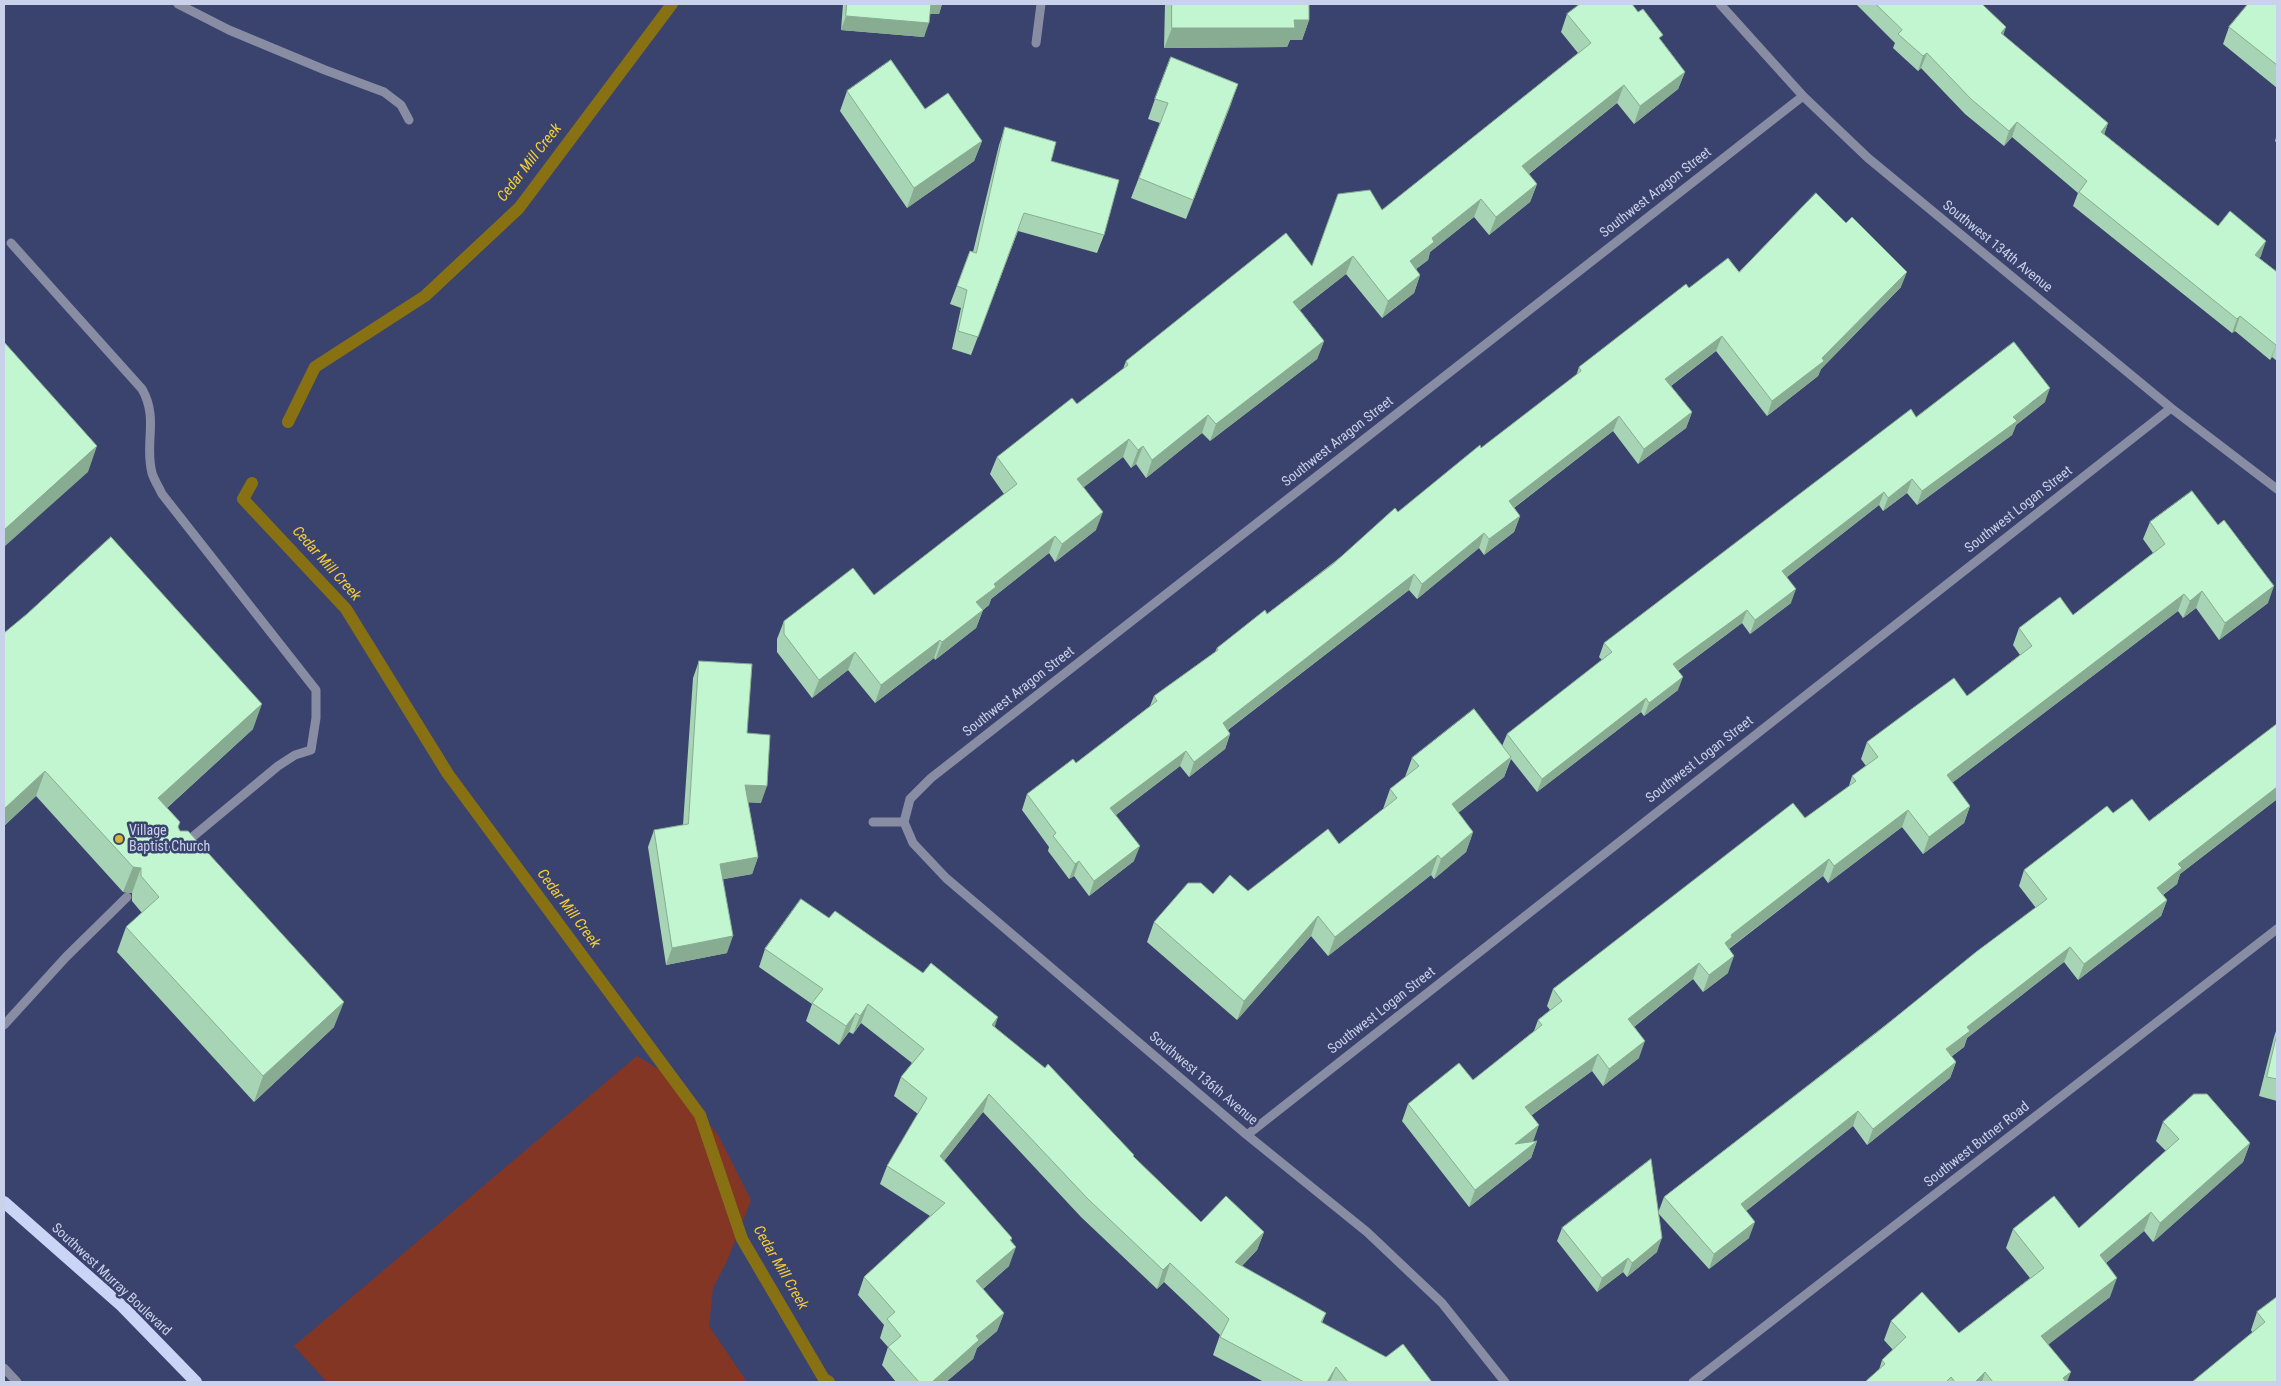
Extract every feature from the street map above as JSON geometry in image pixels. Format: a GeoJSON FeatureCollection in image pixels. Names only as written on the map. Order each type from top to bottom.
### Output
{"type":"FeatureCollection","features":[{"type":"Feature","properties":{"kind":"main road","name":"Southwest Murray Boulevard"},"geometry":{"type":"LineString","coordinates":[[4,1202],[122,1306],[196,1382]]}},
{"type":"Feature","properties":{"kind":"street"},"geometry":{"type":"LineString","coordinates":[[178,4],[229,30],[384,92],[402,105],[409,120]]}},
{"type":"Feature","properties":{"kind":"street"},"geometry":{"type":"LineString","coordinates":[[1036,43],[1041,4]]}},
{"type":"Feature","properties":{"kind":"street","name":"Southwest 134th Avenue"},"geometry":{"type":"LineString","coordinates":[[1720,4],[1803,96],[1868,158],[2171,408],[2277,489]]}},
{"type":"Feature","properties":{"kind":"street","name":"Southwest Aragon Street"},"geometry":{"type":"LineString","coordinates":[[904,822],[910,798],[931,778],[1803,96]]}},
{"type":"Feature","properties":{"kind":"street"},"geometry":{"type":"LineString","coordinates":[[11,243],[142,389],[149,401],[152,420],[152,472],[162,494],[316,690],[316,718],[311,750],[295,755],[278,766],[175,852]]}},
{"type":"Feature","properties":{"kind":"street","name":"Southwest Logan Street"},"geometry":{"type":"LineString","coordinates":[[1247,1135],[2171,408]]}},
{"type":"Feature","properties":{"kind":"street"},"geometry":{"type":"LineString","coordinates":[[873,822],[904,822]]}},
{"type":"Feature","properties":{"kind":"street","name":"Southwest 136th Avenue"},"geometry":{"type":"LineString","coordinates":[[904,822],[912,843],[946,878],[1247,1135],[1367,1232],[1435,1297],[1505,1382]]}},
{"type":"Feature","properties":{"kind":"street"},"geometry":{"type":"LineString","coordinates":[[4,1024],[66,957],[128,897]]}},
{"type":"Feature","properties":{"kind":"street","name":"Southwest Butner Road"},"geometry":{"type":"LineString","coordinates":[[1692,1382],[2277,928]]}},
{"type":"Feature","properties":{"kind":"street"},"geometry":{"type":"LineString","coordinates":[[4,1368],[17,1382]]}},
{"type":"Feature","properties":{"kind":"shaded area"},"geometry":{"type":"Polygon","coordinates":[[[637,1056],[670,1076],[718,1135],[751,1200],[727,1261],[713,1288],[709,1326],[747,1382],[327,1382],[294,1346],[637,1056]]]}},
{"type":"Feature","properties":{"kind":"building"},"geometry":{"type":"Polygon","coordinates":[[[847,4],[931,4],[929,23],[846,16],[847,4]]]}},
{"type":"Feature","properties":{"kind":"building"},"geometry":{"type":"Polygon","coordinates":[[[1172,4],[1309,4],[1309,20],[1294,20],[1295,28],[1172,28],[1172,4]]]}},
{"type":"Feature","properties":{"kind":"building"},"geometry":{"type":"Polygon","coordinates":[[[1580,4],[1632,4],[1638,12],[1643,9],[1663,35],[1659,38],[1685,72],[1640,106],[1624,85],[1522,166],[1537,184],[1496,217],[1481,199],[1432,238],[1434,242],[1410,261],[1420,275],[1388,301],[1353,256],[1293,302],[1324,341],[1216,424],[1208,415],[1152,460],[1143,446],[1138,450],[1129,439],[1077,479],[1103,512],[1062,544],[1055,536],[994,584],[996,587],[976,602],[983,610],[881,685],[855,652],[819,680],[784,634],[784,621],[853,568],[874,595],[1017,484],[997,457],[1072,398],[1077,404],[1128,365],[1126,361],[1286,233],[1312,266],[1338,194],[1370,190],[1382,210],[1591,43],[1567,14],[1580,4]]]}},
{"type":"Feature","properties":{"kind":"building"},"geometry":{"type":"Polygon","coordinates":[[[1876,4],[1982,4],[2006,27],[2001,33],[2108,123],[2101,132],[2218,226],[2230,211],[2266,241],[2255,255],[2277,272],[2276,345],[2240,316],[2237,319],[2079,192],[2087,181],[2017,122],[2009,131],[1971,99],[1927,53],[1923,56],[1898,34],[1902,30],[1876,4]]]}},
{"type":"Feature","properties":{"kind":"building"},"geometry":{"type":"Polygon","coordinates":[[[2248,4],[2277,4],[2277,65],[2229,27],[2248,4]]]}},
{"type":"Feature","properties":{"kind":"building"},"geometry":{"type":"Polygon","coordinates":[[[1171,57],[1238,84],[1193,200],[1139,178],[1168,103],[1155,99],[1171,57]]]}},
{"type":"Feature","properties":{"kind":"building"},"geometry":{"type":"Polygon","coordinates":[[[891,60],[925,109],[948,93],[982,141],[914,188],[847,91],[891,60]]]}},
{"type":"Feature","properties":{"kind":"building"},"geometry":{"type":"Polygon","coordinates":[[[1005,127],[1056,142],[1051,161],[1119,180],[1104,235],[1024,213],[978,337],[958,331],[967,290],[957,286],[970,251],[976,253],[1005,127]]]}},
{"type":"Feature","properties":{"kind":"building"},"geometry":{"type":"Polygon","coordinates":[[[1816,193],[1846,223],[1852,217],[1907,272],[1822,358],[1824,361],[1772,401],[1722,336],[1665,379],[1692,412],[1644,449],[1619,416],[1509,501],[1520,516],[1489,539],[1484,533],[1422,584],[1414,574],[1223,723],[1230,734],[1194,762],[1186,751],[1110,808],[1140,846],[1094,881],[1079,861],[1075,864],[1053,836],[1056,833],[1027,794],[1073,759],[1076,763],[1157,701],[1154,696],[1218,650],[1217,648],[1265,610],[1267,614],[1333,564],[1395,508],[1398,512],[1480,445],[1481,448],[1581,371],[1579,367],[1686,284],[1689,288],[1728,258],[1739,272],[1816,193]]]}},
{"type":"Feature","properties":{"kind":"building"},"geometry":{"type":"Polygon","coordinates":[[[4,342],[97,446],[4,530],[4,342]]]}},
{"type":"Feature","properties":{"kind":"building"},"geometry":{"type":"Polygon","coordinates":[[[2014,342],[2050,388],[2013,417],[2017,421],[1922,491],[1912,479],[1888,498],[1884,492],[1782,571],[1796,589],[1755,620],[1747,610],[1673,664],[1683,677],[1649,703],[1646,698],[1542,779],[1507,734],[1612,652],[1604,643],[1911,409],[1916,417],[2014,342]]]}},
{"type":"Feature","properties":{"kind":"building"},"geometry":{"type":"Polygon","coordinates":[[[2192,491],[2218,525],[2224,520],[2274,586],[2225,623],[2202,591],[2190,601],[2184,594],[1947,775],[1970,806],[1929,837],[1908,810],[1834,866],[1829,859],[1731,935],[1732,937],[1725,943],[1734,956],[1709,975],[1699,963],[1628,1019],[1645,1041],[1609,1069],[1598,1054],[1525,1107],[1539,1125],[1515,1144],[1537,1141],[1475,1190],[1408,1104],[1459,1063],[1473,1080],[1542,1025],[1538,1020],[1562,1001],[1553,989],[1793,803],[1805,818],[1856,781],[1852,776],[1878,757],[1867,742],[1902,716],[1954,678],[1967,696],[2032,646],[2019,628],[2060,597],[2073,615],[2165,544],[2150,522],[2192,491]]]}},
{"type":"Feature","properties":{"kind":"building","name":"Village Baptist Church"},"geometry":{"type":"Polygon","coordinates":[[[111,537],[262,704],[158,798],[180,822],[178,827],[180,831],[188,831],[344,1002],[263,1076],[126,927],[159,897],[141,876],[141,868],[133,867],[45,771],[4,809],[4,633],[111,537]]]}},
{"type":"Feature","properties":{"kind":"building"},"geometry":{"type":"Polygon","coordinates":[[[699,661],[752,664],[747,733],[770,735],[767,786],[745,785],[758,857],[720,864],[733,936],[672,948],[654,830],[688,824],[699,661]]]}},
{"type":"Feature","properties":{"kind":"building"},"geometry":{"type":"Polygon","coordinates":[[[1474,709],[1511,757],[1452,804],[1473,832],[1441,859],[1438,855],[1335,937],[1318,916],[1244,1001],[1154,922],[1188,883],[1201,883],[1213,894],[1230,875],[1248,891],[1328,829],[1339,844],[1397,798],[1390,789],[1419,766],[1412,758],[1474,709]]]}},
{"type":"Feature","properties":{"kind":"building"},"geometry":{"type":"Polygon","coordinates":[[[2277,724],[2277,787],[2178,864],[2182,868],[2157,888],[2167,900],[2084,964],[2070,947],[1967,1027],[1970,1031],[1946,1049],[1956,1062],[1873,1129],[1858,1111],[1741,1204],[1755,1222],[1714,1254],[1664,1197],[1880,1030],[1976,952],[2047,899],[2024,870],[2107,806],[2113,813],[2132,799],[2149,821],[2277,724]]]}},
{"type":"Feature","properties":{"kind":"building"},"geometry":{"type":"Polygon","coordinates":[[[801,899],[829,918],[835,911],[923,973],[931,963],[998,1017],[992,1025],[1045,1068],[1048,1064],[1133,1156],[1201,1222],[1226,1196],[1264,1232],[1235,1262],[1326,1313],[1321,1322],[1386,1357],[1403,1344],[1432,1382],[1348,1382],[1336,1367],[1327,1382],[1304,1382],[1220,1337],[1229,1319],[1170,1263],[1163,1270],[1088,1199],[989,1094],[940,1156],[1012,1238],[1010,1240],[1016,1247],[976,1281],[1004,1313],[976,1336],[979,1340],[932,1382],[919,1382],[888,1347],[901,1336],[887,1319],[895,1312],[864,1277],[945,1203],[887,1166],[927,1098],[901,1077],[924,1049],[868,1004],[860,1016],[856,1013],[846,1026],[812,1003],[823,989],[765,949],[801,899]]]}},
{"type":"Feature","properties":{"kind":"building"},"geometry":{"type":"Polygon","coordinates":[[[2277,1034],[2277,1079],[2267,1077],[2277,1034]]]}},
{"type":"Feature","properties":{"kind":"building"},"geometry":{"type":"Polygon","coordinates":[[[2194,1094],[2207,1094],[2250,1143],[2160,1223],[2151,1212],[2100,1255],[2117,1278],[2041,1336],[2071,1372],[2063,1378],[2066,1382],[1993,1382],[1985,1372],[1975,1382],[1955,1382],[1951,1377],[1946,1382],[1865,1382],[1885,1364],[1882,1360],[1906,1337],[1891,1321],[1922,1292],[1959,1333],[2044,1268],[2013,1229],[2054,1196],[2079,1228],[2179,1139],[2163,1122],[2194,1094]]]}},
{"type":"Feature","properties":{"kind":"building"},"geometry":{"type":"Polygon","coordinates":[[[1651,1159],[1662,1238],[1632,1263],[1628,1258],[1602,1278],[1562,1228],[1651,1159]]]}},
{"type":"Feature","properties":{"kind":"building"},"geometry":{"type":"Polygon","coordinates":[[[2277,1297],[2277,1382],[2192,1382],[2265,1322],[2257,1312],[2277,1297]]]}},
{"type":"Feature","properties":{"kind":"waterway","name":"Cedar Mill Creek"},"geometry":{"type":"LineString","coordinates":[[288,422],[315,367],[425,296],[519,208],[672,4]]}},
{"type":"Feature","properties":{"kind":"waterway","name":"Cedar Mill Creek"},"geometry":{"type":"LineString","coordinates":[[252,483],[243,499],[346,609],[448,774],[700,1115],[742,1239],[824,1379],[829,1382]]}},
{"type":"Feature","properties":{"kind":"place","name":"Village Baptist Church"},"geometry":{"type":"Point","coordinates":[119,839]}}]}
